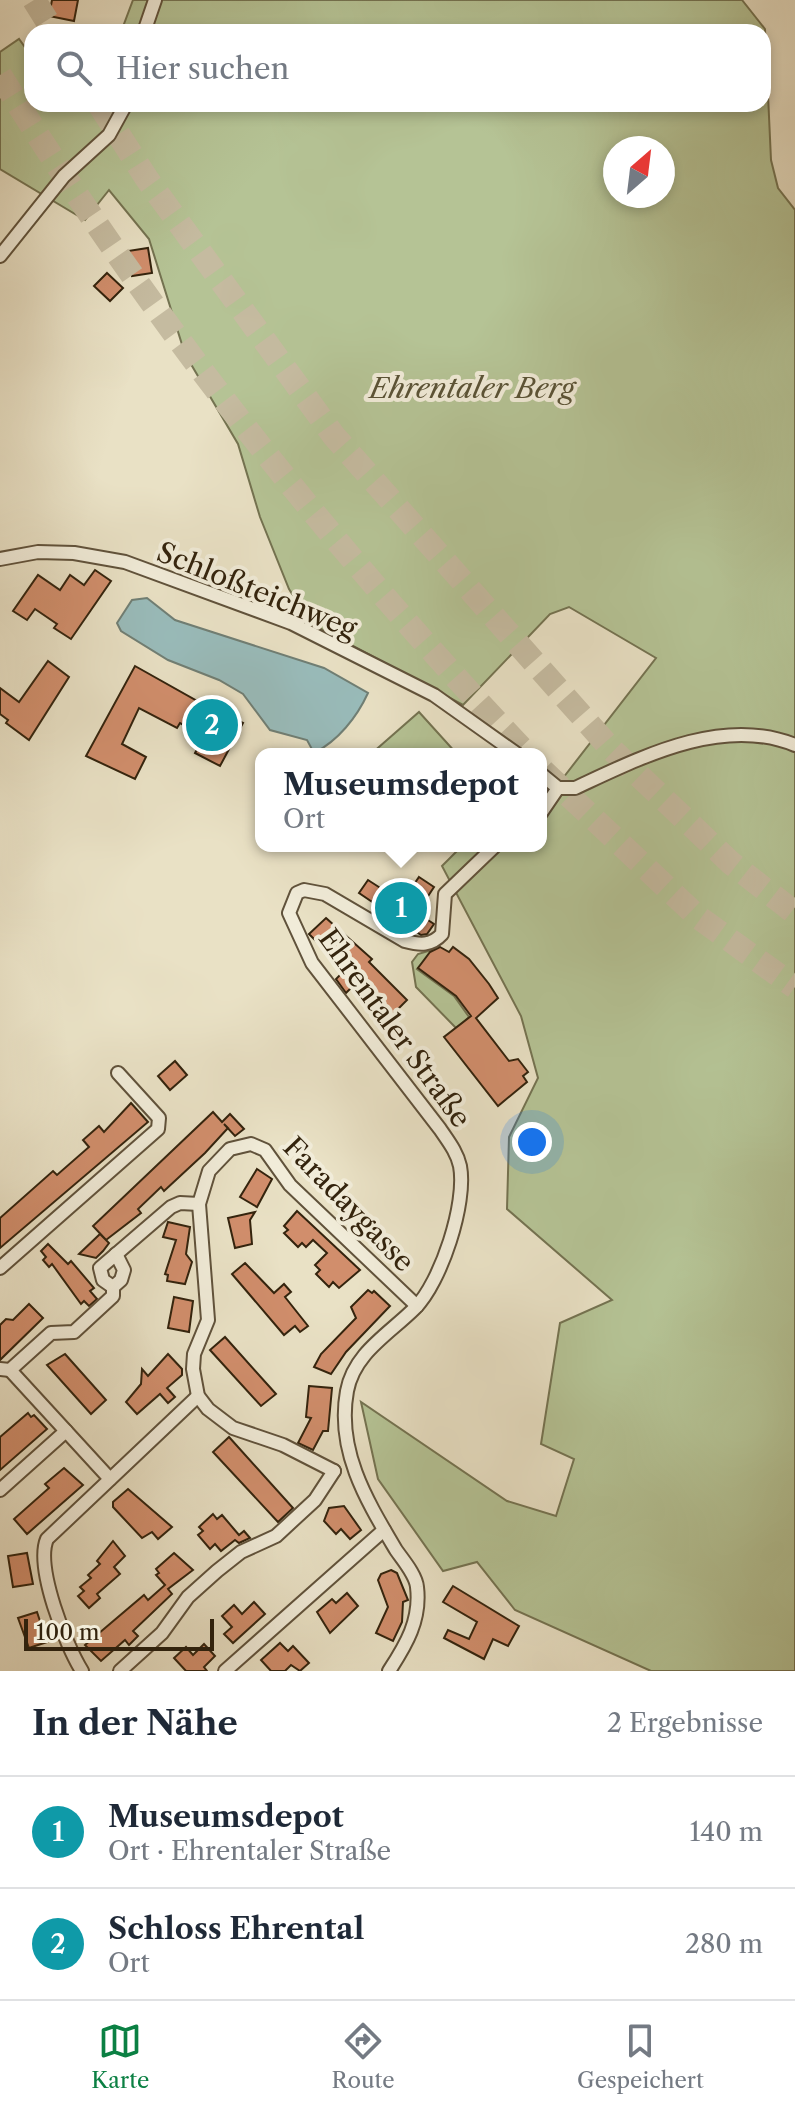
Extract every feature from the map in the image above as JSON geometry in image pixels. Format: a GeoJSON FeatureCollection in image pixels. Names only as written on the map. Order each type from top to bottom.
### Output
{"type":"FeatureCollection","features":[{"type":"Feature","properties":{"kind":"street"},"geometry":{"type":"LineString","coordinates":[[147,24],[155,0]]}},
{"type":"Feature","properties":{"kind":"street"},"geometry":{"type":"LineString","coordinates":[[0,256],[64,176],[109,135],[122,112]]}},
{"type":"Feature","properties":{"kind":"street","name":"Schloßteichweg"},"geometry":{"type":"LineString","coordinates":[[0,559],[62,553],[125,562],[291,623],[434,695],[509,748]]}},
{"type":"Feature","properties":{"kind":"street"},"geometry":{"type":"LineString","coordinates":[[547,779],[558,788],[575,788],[671,746],[728,736],[776,737],[795,745]]}},
{"type":"Feature","properties":{"kind":"street"},"geometry":{"type":"LineString","coordinates":[[547,804],[558,788]]}},
{"type":"Feature","properties":{"kind":"street","name":"Ehrentaler Straße"},"geometry":{"type":"LineString","coordinates":[[389,1671],[409,1641],[417,1615],[417,1584],[367,1505],[353,1468],[346,1429],[349,1379],[373,1345],[417,1306],[441,1264],[453,1228],[461,1170],[457,1156],[312,963],[289,913],[297,893],[315,891],[419,945],[434,942],[442,934],[445,894],[489,852]]}},
{"type":"Feature","properties":{"kind":"street"},"geometry":{"type":"LineString","coordinates":[[0,1268],[158,1129],[159,1118],[118,1073]]}},
{"type":"Feature","properties":{"kind":"street","name":"Faradaygasse"},"geometry":{"type":"LineString","coordinates":[[198,1396],[193,1369],[194,1354],[208,1320],[199,1204],[203,1185],[218,1160],[242,1145],[258,1146],[272,1156],[290,1185],[417,1306]]}},
{"type":"Feature","properties":{"kind":"street"},"geometry":{"type":"LineString","coordinates":[[113,1287],[103,1280],[100,1268],[171,1207],[180,1203],[199,1204]]}},
{"type":"Feature","properties":{"kind":"street"},"geometry":{"type":"LineString","coordinates":[[110,1479],[5,1369],[51,1333],[74,1332],[113,1296],[113,1287],[121,1280],[124,1270],[116,1254]]}},
{"type":"Feature","properties":{"kind":"street"},"geometry":{"type":"LineString","coordinates":[[82,1671],[66,1641],[44,1547],[47,1539],[198,1396],[214,1415],[233,1428],[283,1445],[334,1471],[353,1468]]}},
{"type":"Feature","properties":{"kind":"street"},"geometry":{"type":"LineString","coordinates":[[0,1490],[66,1431]]}},
{"type":"Feature","properties":{"kind":"street"},"geometry":{"type":"LineString","coordinates":[[120,1671],[162,1633],[188,1597],[217,1571],[241,1552],[276,1536],[315,1500],[334,1471]]}},
{"type":"Feature","properties":{"kind":"street"},"geometry":{"type":"LineString","coordinates":[[225,1671],[384,1530]]}},
{"type":"Feature","properties":{"kind":"green space","name":"Ehrentaler Berg"},"geometry":{"type":"Polygon","coordinates":[[[133,0],[742,0],[761,24],[124,24],[133,0]]]}},
{"type":"Feature","properties":{"kind":"green space","name":"Ehrentaler Berg"},"geometry":{"type":"Polygon","coordinates":[[[19,39],[24,46],[24,112],[769,112],[771,160],[778,188],[795,210],[795,1671],[651,1671],[515,1610],[477,1562],[443,1571],[378,1479],[361,1402],[507,1501],[556,1516],[574,1459],[541,1444],[560,1323],[612,1300],[507,1209],[509,1137],[538,1078],[521,1016],[442,866],[456,852],[547,852],[547,776],[563,778],[656,658],[569,607],[550,614],[463,705],[310,623],[289,589],[260,517],[238,444],[185,354],[149,239],[109,190],[85,220],[0,169],[0,52],[19,39]]]}},
{"type":"Feature","properties":{"kind":"green space"},"geometry":{"type":"Polygon","coordinates":[[[419,712],[452,748],[378,748],[419,712]]]}},
{"type":"Feature","properties":{"kind":"green space"},"geometry":{"type":"Polygon","coordinates":[[[435,949],[417,969],[454,996],[469,1017],[457,1029],[416,987],[412,962],[418,954],[435,949]]]}},
{"type":"Feature","properties":{"kind":"water"},"geometry":{"type":"Polygon","coordinates":[[[147,598],[175,620],[324,668],[368,693],[346,728],[322,748],[311,748],[307,740],[270,730],[243,694],[219,680],[168,660],[121,631],[117,623],[132,600],[147,598]]]}},
{"type":"Feature","properties":{"kind":"building"},"geometry":{"type":"Polygon","coordinates":[[[52,0],[78,0],[74,21],[49,16],[52,0]]]}},
{"type":"Feature","properties":{"kind":"building"},"geometry":{"type":"Polygon","coordinates":[[[148,248],[152,273],[132,276],[128,251],[148,248]]]}},
{"type":"Feature","properties":{"kind":"building"},"geometry":{"type":"Polygon","coordinates":[[[107,273],[123,288],[110,301],[94,286],[107,273]]]}},
{"type":"Feature","properties":{"kind":"building"},"geometry":{"type":"Polygon","coordinates":[[[95,570],[111,581],[71,639],[54,628],[57,624],[35,609],[27,620],[13,611],[38,575],[60,590],[70,575],[84,585],[95,570]]]}},
{"type":"Feature","properties":{"kind":"building"},"geometry":{"type":"Polygon","coordinates":[[[48,661],[69,677],[29,740],[6,723],[8,720],[0,714],[0,688],[19,702],[48,661]]]}},
{"type":"Feature","properties":{"kind":"building"},"geometry":{"type":"Polygon","coordinates":[[[135,666],[217,712],[243,723],[220,766],[195,753],[204,736],[180,723],[177,728],[139,708],[122,744],[146,757],[135,779],[86,756],[135,666]]]}},
{"type":"Feature","properties":{"kind":"building"},"geometry":{"type":"Polygon","coordinates":[[[419,877],[434,887],[417,913],[434,924],[427,934],[421,935],[359,893],[368,880],[402,902],[419,877]]]}},
{"type":"Feature","properties":{"kind":"building"},"geometry":{"type":"Polygon","coordinates":[[[326,918],[372,959],[369,962],[407,1000],[391,1016],[357,982],[346,993],[336,979],[345,970],[309,934],[326,918]]]}},
{"type":"Feature","properties":{"kind":"building"},"geometry":{"type":"Polygon","coordinates":[[[440,947],[449,952],[453,947],[469,959],[489,984],[498,998],[476,1018],[509,1061],[518,1059],[528,1072],[523,1076],[527,1082],[498,1106],[444,1037],[471,1016],[456,996],[418,968],[430,952],[440,947]]]}},
{"type":"Feature","properties":{"kind":"building"},"geometry":{"type":"Polygon","coordinates":[[[175,1061],[187,1075],[170,1090],[158,1076],[175,1061]]]}},
{"type":"Feature","properties":{"kind":"building"},"geometry":{"type":"Polygon","coordinates":[[[131,1103],[148,1122],[0,1248],[0,1218],[53,1171],[57,1175],[89,1147],[83,1140],[99,1126],[104,1132],[131,1103]]]}},
{"type":"Feature","properties":{"kind":"building"},"geometry":{"type":"Polygon","coordinates":[[[213,1112],[222,1122],[230,1114],[244,1129],[235,1136],[228,1128],[164,1191],[161,1187],[138,1209],[141,1213],[106,1240],[93,1226],[213,1112]]]}},
{"type":"Feature","properties":{"kind":"building"},"geometry":{"type":"Polygon","coordinates":[[[257,1169],[272,1179],[257,1207],[240,1197],[257,1169]]]}},
{"type":"Feature","properties":{"kind":"building"},"geometry":{"type":"Polygon","coordinates":[[[297,1211],[360,1270],[339,1288],[333,1282],[329,1287],[316,1274],[320,1270],[315,1265],[327,1253],[313,1240],[306,1247],[302,1243],[298,1247],[284,1233],[288,1230],[284,1226],[297,1211]]]}},
{"type":"Feature","properties":{"kind":"building"},"geometry":{"type":"Polygon","coordinates":[[[255,1212],[250,1220],[252,1244],[235,1248],[228,1218],[255,1212]]]}},
{"type":"Feature","properties":{"kind":"building"},"geometry":{"type":"Polygon","coordinates":[[[168,1222],[190,1227],[186,1254],[192,1262],[185,1284],[167,1281],[168,1275],[165,1274],[176,1240],[163,1237],[168,1222]]]}},
{"type":"Feature","properties":{"kind":"building"},"geometry":{"type":"Polygon","coordinates":[[[100,1234],[109,1243],[96,1258],[79,1254],[100,1234]]]}},
{"type":"Feature","properties":{"kind":"building"},"geometry":{"type":"Polygon","coordinates":[[[48,1244],[68,1264],[71,1261],[94,1288],[90,1291],[97,1299],[89,1306],[84,1301],[81,1304],[52,1264],[49,1267],[43,1260],[46,1257],[41,1251],[48,1244]]]}},
{"type":"Feature","properties":{"kind":"building"},"geometry":{"type":"Polygon","coordinates":[[[245,1263],[274,1293],[284,1284],[291,1292],[285,1297],[308,1326],[300,1332],[295,1326],[284,1335],[232,1274],[245,1263]]]}},
{"type":"Feature","properties":{"kind":"building"},"geometry":{"type":"Polygon","coordinates":[[[368,1290],[374,1291],[390,1306],[346,1352],[331,1374],[314,1367],[321,1354],[356,1318],[351,1307],[368,1290]]]}},
{"type":"Feature","properties":{"kind":"building"},"geometry":{"type":"Polygon","coordinates":[[[174,1297],[193,1301],[189,1332],[168,1328],[174,1297]]]}},
{"type":"Feature","properties":{"kind":"building"},"geometry":{"type":"Polygon","coordinates":[[[29,1304],[43,1318],[0,1360],[0,1325],[6,1319],[13,1320],[29,1304]]]}},
{"type":"Feature","properties":{"kind":"building"},"geometry":{"type":"Polygon","coordinates":[[[225,1337],[276,1394],[261,1406],[210,1350],[225,1337]]]}},
{"type":"Feature","properties":{"kind":"building"},"geometry":{"type":"Polygon","coordinates":[[[65,1354],[106,1400],[91,1414],[47,1365],[65,1354]]]}},
{"type":"Feature","properties":{"kind":"building"},"geometry":{"type":"Polygon","coordinates":[[[168,1354],[182,1369],[182,1375],[167,1388],[175,1397],[168,1403],[160,1394],[137,1414],[126,1402],[141,1384],[142,1369],[148,1376],[168,1354]]]}},
{"type":"Feature","properties":{"kind":"building"},"geometry":{"type":"Polygon","coordinates":[[[309,1386],[332,1388],[328,1431],[323,1431],[313,1450],[298,1443],[311,1418],[306,1417],[309,1386]]]}},
{"type":"Feature","properties":{"kind":"building"},"geometry":{"type":"Polygon","coordinates":[[[28,1413],[47,1429],[0,1470],[0,1437],[28,1413]]]}},
{"type":"Feature","properties":{"kind":"building"},"geometry":{"type":"Polygon","coordinates":[[[229,1437],[293,1508],[278,1522],[213,1452],[229,1437]]]}},
{"type":"Feature","properties":{"kind":"building"},"geometry":{"type":"Polygon","coordinates":[[[64,1468],[83,1485],[27,1534],[14,1519],[49,1488],[45,1484],[64,1468]]]}},
{"type":"Feature","properties":{"kind":"building"},"geometry":{"type":"Polygon","coordinates":[[[128,1489],[172,1527],[158,1539],[152,1532],[142,1538],[113,1507],[113,1502],[128,1489]]]}},
{"type":"Feature","properties":{"kind":"building"},"geometry":{"type":"Polygon","coordinates":[[[344,1506],[361,1530],[350,1539],[341,1529],[336,1534],[324,1521],[329,1508],[344,1506]]]}},
{"type":"Feature","properties":{"kind":"building"},"geometry":{"type":"Polygon","coordinates":[[[213,1514],[217,1519],[222,1515],[239,1535],[244,1531],[250,1538],[239,1543],[235,1540],[221,1551],[215,1544],[210,1549],[198,1535],[203,1531],[199,1527],[213,1514]]]}},
{"type":"Feature","properties":{"kind":"building"},"geometry":{"type":"Polygon","coordinates":[[[113,1541],[125,1556],[114,1567],[120,1574],[97,1594],[100,1598],[89,1608],[78,1596],[84,1591],[80,1587],[91,1578],[88,1575],[100,1564],[97,1561],[113,1541]]]}},
{"type":"Feature","properties":{"kind":"building"},"geometry":{"type":"Polygon","coordinates":[[[27,1553],[33,1584],[13,1587],[8,1556],[27,1553]]]}},
{"type":"Feature","properties":{"kind":"building"},"geometry":{"type":"Polygon","coordinates":[[[174,1553],[193,1570],[168,1589],[172,1594],[133,1631],[138,1636],[129,1645],[125,1640],[101,1661],[85,1645],[144,1595],[148,1600],[165,1585],[156,1575],[159,1573],[156,1569],[174,1553]]]}},
{"type":"Feature","properties":{"kind":"building"},"geometry":{"type":"Polygon","coordinates":[[[391,1570],[397,1573],[408,1600],[403,1602],[402,1622],[393,1641],[376,1633],[388,1607],[378,1580],[381,1574],[391,1570]]]}},
{"type":"Feature","properties":{"kind":"building"},"geometry":{"type":"Polygon","coordinates":[[[453,1586],[519,1626],[508,1646],[493,1639],[484,1659],[444,1638],[448,1630],[469,1639],[477,1622],[443,1602],[453,1586]]]}},
{"type":"Feature","properties":{"kind":"building"},"geometry":{"type":"Polygon","coordinates":[[[347,1593],[358,1606],[330,1633],[317,1612],[332,1599],[336,1603],[347,1593]]]}},
{"type":"Feature","properties":{"kind":"building"},"geometry":{"type":"Polygon","coordinates":[[[254,1602],[265,1614],[233,1643],[224,1634],[232,1627],[222,1616],[234,1605],[242,1614],[254,1602]]]}},
{"type":"Feature","properties":{"kind":"building"},"geometry":{"type":"Polygon","coordinates":[[[37,1612],[47,1642],[29,1648],[18,1618],[37,1612]]]}},
{"type":"Feature","properties":{"kind":"building"},"geometry":{"type":"Polygon","coordinates":[[[280,1643],[288,1651],[293,1646],[309,1663],[300,1671],[291,1665],[285,1671],[271,1671],[261,1660],[280,1643]]]}},
{"type":"Feature","properties":{"kind":"building"},"geometry":{"type":"Polygon","coordinates":[[[204,1644],[215,1656],[204,1667],[207,1671],[186,1671],[174,1658],[186,1647],[193,1655],[204,1644]]]}},
{"type":"Feature","properties":{"kind":"tunnel"},"geometry":{"type":"LineString","coordinates":[[34,0],[49,24]]}},
{"type":"Feature","properties":{"kind":"tunnel"},"geometry":{"type":"LineString","coordinates":[[0,75],[118,255],[246,428],[383,594],[521,748]]}},
{"type":"Feature","properties":{"kind":"tunnel"},"geometry":{"type":"LineString","coordinates":[[104,112],[147,179],[334,436],[611,749],[731,863],[795,913]]}},
{"type":"Feature","properties":{"kind":"tunnel"},"geometry":{"type":"LineString","coordinates":[[547,775],[698,917],[795,987]]}},
{"type":"Feature","properties":{"kind":"place","name":"Schloss Ehrental"},"geometry":{"type":"Point","coordinates":[212,725]}},
{"type":"Feature","properties":{"kind":"place","name":"Museumsdepot"},"geometry":{"type":"Point","coordinates":[401,908]}}]}
